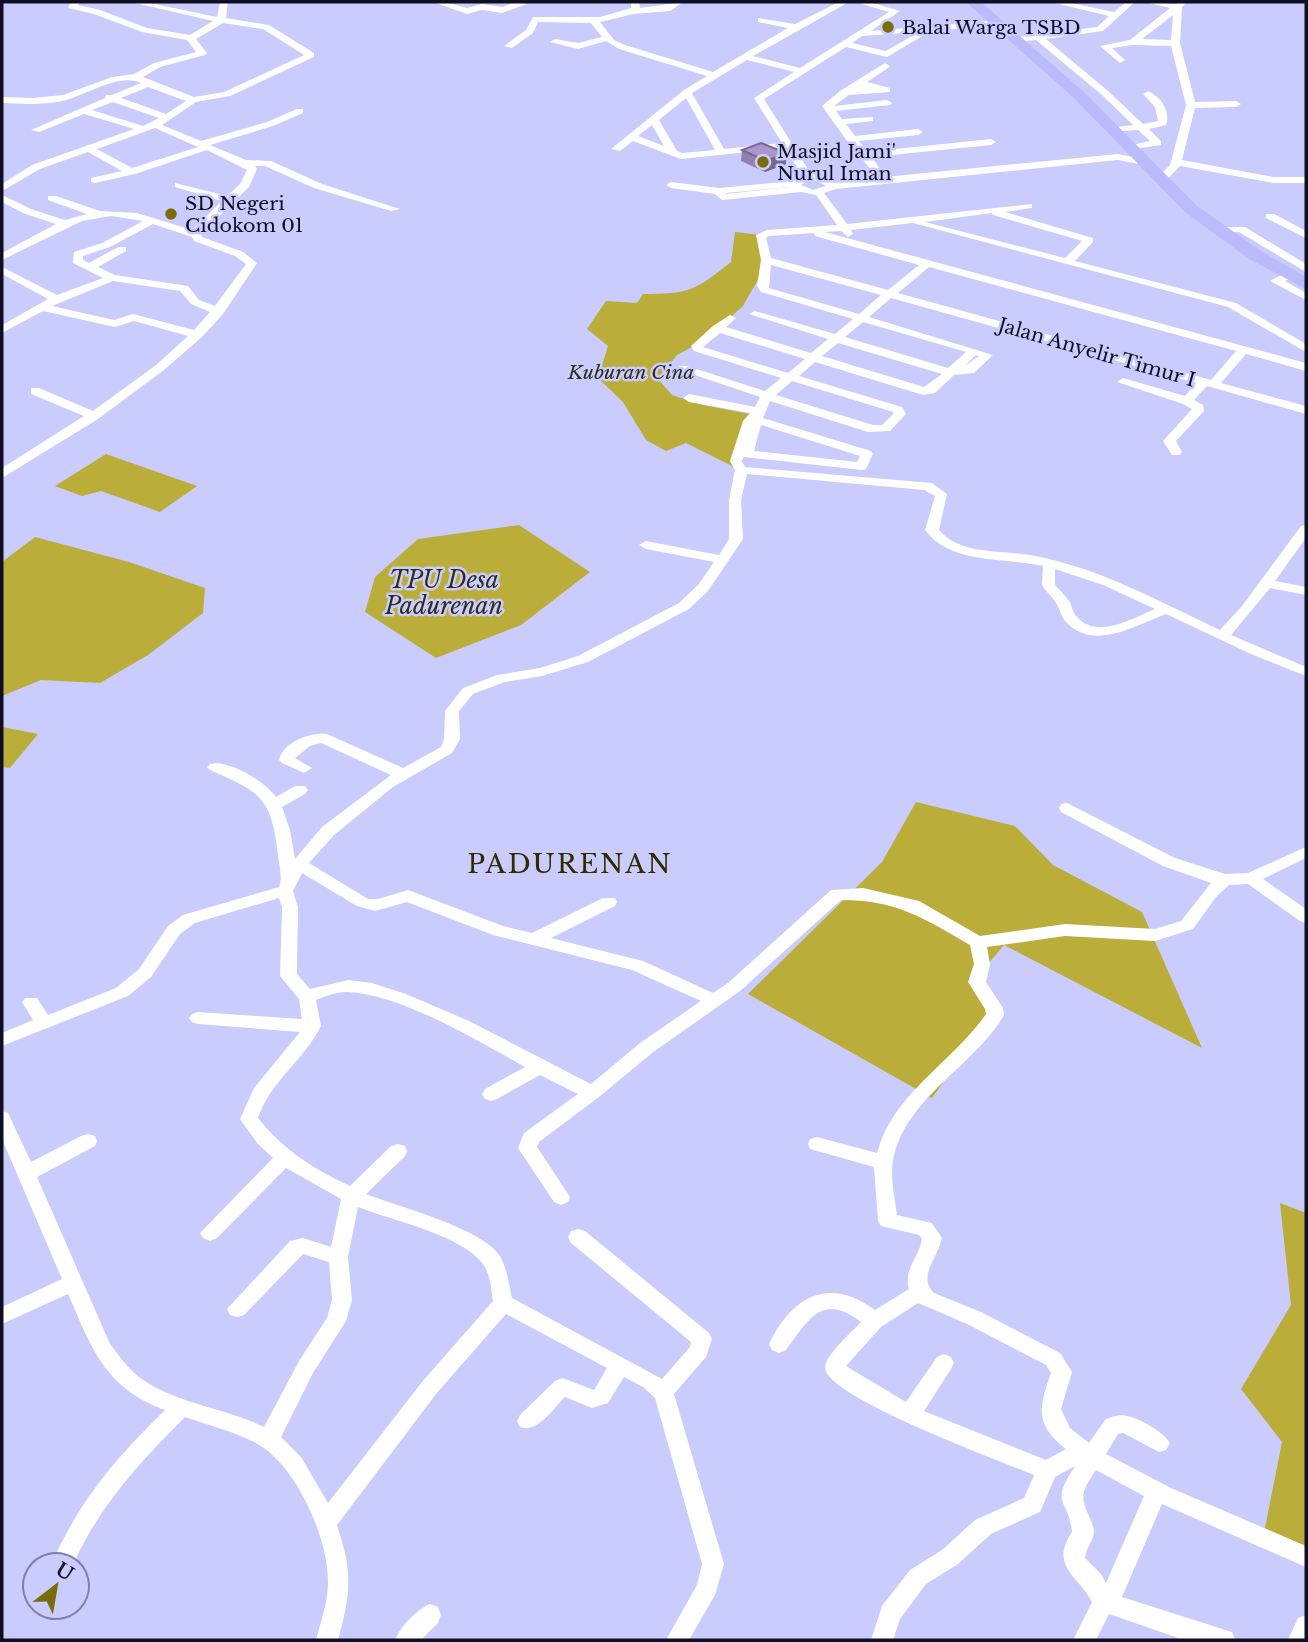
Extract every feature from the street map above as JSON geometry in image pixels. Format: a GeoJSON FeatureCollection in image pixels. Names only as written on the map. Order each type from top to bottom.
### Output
{"type":"FeatureCollection","features":[{"type":"Feature","properties":{"kind":"main road"},"geometry":{"type":"LineString","coordinates":[[973,2],[1080,96],[1111,130],[1122,150],[1144,162],[1218,230],[1298,269],[1306,284]]}},
{"type":"Feature","properties":{"kind":"street"},"geometry":{"type":"LineString","coordinates":[[76,2],[71,6],[97,12],[145,30],[191,38],[221,20],[224,2]]}},
{"type":"Feature","properties":{"kind":"street"},"geometry":{"type":"LineString","coordinates":[[2,188],[36,167],[155,125],[192,102],[227,94],[311,55],[273,29],[135,2]]}},
{"type":"Feature","properties":{"kind":"street"},"geometry":{"type":"LineString","coordinates":[[437,2],[467,11],[482,7],[505,10],[523,4],[520,2]]}},
{"type":"Feature","properties":{"kind":"street"},"geometry":{"type":"LineString","coordinates":[[509,46],[530,32],[536,19],[594,20],[634,7],[670,8],[679,2]]}},
{"type":"Feature","properties":{"kind":"street"},"geometry":{"type":"LineString","coordinates":[[616,149],[687,92],[749,58],[796,27],[845,2]]}},
{"type":"Feature","properties":{"kind":"street"},"geometry":{"type":"LineString","coordinates":[[859,2],[896,11],[759,98],[808,177],[830,184],[1122,150],[1157,143],[1105,93],[1038,37]]}},
{"type":"Feature","properties":{"kind":"street"},"geometry":{"type":"LineString","coordinates":[[1055,2],[1116,15]]}},
{"type":"Feature","properties":{"kind":"street"},"geometry":{"type":"LineString","coordinates":[[1018,40],[1100,29],[1131,2]]}},
{"type":"Feature","properties":{"kind":"street"},"geometry":{"type":"LineString","coordinates":[[1148,2],[1181,5]]}},
{"type":"Feature","properties":{"kind":"street"},"geometry":{"type":"LineString","coordinates":[[1133,42],[1181,5]]}},
{"type":"Feature","properties":{"kind":"street"},"geometry":{"type":"LineString","coordinates":[[1161,180],[1176,162],[1191,104],[1175,43],[1181,5]]}},
{"type":"Feature","properties":{"kind":"street"},"geometry":{"type":"LineString","coordinates":[[594,20],[609,40],[715,76]]}},
{"type":"Feature","properties":{"kind":"street"},"geometry":{"type":"LineString","coordinates":[[761,20],[796,27]]}},
{"type":"Feature","properties":{"kind":"street"},"geometry":{"type":"LineString","coordinates":[[881,20],[912,30]]}},
{"type":"Feature","properties":{"kind":"street"},"geometry":{"type":"LineString","coordinates":[[860,34],[997,22]]}},
{"type":"Feature","properties":{"kind":"street"},"geometry":{"type":"LineString","coordinates":[[845,44],[887,54],[932,28]]}},
{"type":"Feature","properties":{"kind":"street"},"geometry":{"type":"LineString","coordinates":[[36,130],[114,98],[142,82],[167,62],[201,54],[191,38]]}},
{"type":"Feature","properties":{"kind":"street"},"geometry":{"type":"LineString","coordinates":[[555,42],[573,46],[589,43],[603,45],[609,40]]}},
{"type":"Feature","properties":{"kind":"street"},"geometry":{"type":"LineString","coordinates":[[1121,60],[1105,46],[1133,42],[1175,43]]}},
{"type":"Feature","properties":{"kind":"street"},"geometry":{"type":"LineString","coordinates":[[749,58],[801,71]]}},
{"type":"Feature","properties":{"kind":"street"},"geometry":{"type":"LineString","coordinates":[[881,176],[850,139],[829,109],[828,103],[883,70]]}},
{"type":"Feature","properties":{"kind":"street"},"geometry":{"type":"LineString","coordinates":[[2,105],[7,100],[46,102],[78,94],[119,76],[192,102]]}},
{"type":"Feature","properties":{"kind":"street"},"geometry":{"type":"LineString","coordinates":[[842,93],[887,90],[858,83]]}},
{"type":"Feature","properties":{"kind":"street"},"geometry":{"type":"LineString","coordinates":[[687,92],[721,152]]}},
{"type":"Feature","properties":{"kind":"street"},"geometry":{"type":"LineString","coordinates":[[100,93],[166,117]]}},
{"type":"Feature","properties":{"kind":"street"},"geometry":{"type":"LineString","coordinates":[[1080,96],[1105,93]]}},
{"type":"Feature","properties":{"kind":"street"},"geometry":{"type":"LineString","coordinates":[[1111,130],[1160,125],[1164,119],[1156,100],[1148,94]]}},
{"type":"Feature","properties":{"kind":"street"},"geometry":{"type":"LineString","coordinates":[[829,109],[887,103]]}},
{"type":"Feature","properties":{"kind":"street"},"geometry":{"type":"LineString","coordinates":[[1191,104],[1236,104]]}},
{"type":"Feature","properties":{"kind":"street"},"geometry":{"type":"LineString","coordinates":[[85,111],[143,129]]}},
{"type":"Feature","properties":{"kind":"street"},"geometry":{"type":"LineString","coordinates":[[95,180],[131,172],[273,123],[300,111]]}},
{"type":"Feature","properties":{"kind":"street"},"geometry":{"type":"LineString","coordinates":[[838,121],[870,119]]}},
{"type":"Feature","properties":{"kind":"street"},"geometry":{"type":"LineString","coordinates":[[654,120],[674,154]]}},
{"type":"Feature","properties":{"kind":"street"},"geometry":{"type":"LineString","coordinates":[[155,125],[245,163],[252,169],[244,185],[195,235]]}},
{"type":"Feature","properties":{"kind":"street"},"geometry":{"type":"LineString","coordinates":[[850,139],[918,132]]}},
{"type":"Feature","properties":{"kind":"street"},"geometry":{"type":"LineString","coordinates":[[632,136],[684,156],[789,145]]}},
{"type":"Feature","properties":{"kind":"street"},"geometry":{"type":"LineString","coordinates":[[864,155],[991,142]]}},
{"type":"Feature","properties":{"kind":"street"},"geometry":{"type":"LineString","coordinates":[[90,149],[131,172]]}},
{"type":"Feature","properties":{"kind":"street"},"geometry":{"type":"LineString","coordinates":[[830,184],[1122,150]]}},
{"type":"Feature","properties":{"kind":"street"},"geometry":{"type":"LineString","coordinates":[[1176,162],[1278,180],[1306,180]]}},
{"type":"Feature","properties":{"kind":"street"},"geometry":{"type":"LineString","coordinates":[[245,163],[267,163],[318,186],[395,209]]}},
{"type":"Feature","properties":{"kind":"street"},"geometry":{"type":"LineString","coordinates":[[796,187],[808,177]]}},
{"type":"Feature","properties":{"kind":"street"},"geometry":{"type":"LineString","coordinates":[[671,185],[719,191],[722,197],[725,197],[796,187],[819,193],[828,190],[830,184]]}},
{"type":"Feature","properties":{"kind":"street"},"geometry":{"type":"LineString","coordinates":[[179,185],[228,200]]}},
{"type":"Feature","properties":{"kind":"street"},"geometry":{"type":"LineString","coordinates":[[819,193],[855,244]]}},
{"type":"Feature","properties":{"kind":"street"},"geometry":{"type":"LineString","coordinates":[[2,198],[27,211],[63,223]]}},
{"type":"Feature","properties":{"kind":"street"},"geometry":{"type":"LineString","coordinates":[[52,198],[98,214]]}},
{"type":"Feature","properties":{"kind":"street"},"geometry":{"type":"LineString","coordinates":[[755,314],[949,372],[967,372],[987,355],[765,290],[763,286],[766,260],[760,237],[762,234],[844,228],[1028,206]]}},
{"type":"Feature","properties":{"kind":"street"},"geometry":{"type":"LineString","coordinates":[[990,210],[1090,241],[1068,261]]}},
{"type":"Feature","properties":{"kind":"street"},"geometry":{"type":"LineString","coordinates":[[2,257],[63,223],[98,214],[125,214],[195,235],[251,261],[219,312],[164,366],[94,416],[4,470]]}},
{"type":"Feature","properties":{"kind":"street"},"geometry":{"type":"LineString","coordinates":[[1270,216],[1306,235]]}},
{"type":"Feature","properties":{"kind":"street"},"geometry":{"type":"LineString","coordinates":[[906,220],[1233,305],[1306,349]]}},
{"type":"Feature","properties":{"kind":"street"},"geometry":{"type":"LineString","coordinates":[[89,267],[151,221]]}},
{"type":"Feature","properties":{"kind":"street"},"geometry":{"type":"LineString","coordinates":[[808,231],[1306,367]]}},
{"type":"Feature","properties":{"kind":"street"},"geometry":{"type":"LineString","coordinates":[[101,233],[119,244]]}},
{"type":"Feature","properties":{"kind":"street"},"geometry":{"type":"LineString","coordinates":[[119,244],[78,254],[77,261],[112,278],[184,288],[195,302],[219,312]]}},
{"type":"Feature","properties":{"kind":"street"},"geometry":{"type":"LineString","coordinates":[[1084,247],[1114,273]]}},
{"type":"Feature","properties":{"kind":"street","name":"Jalan Anyelir Timur I"},"geometry":{"type":"LineString","coordinates":[[766,260],[1306,410]]}},
{"type":"Feature","properties":{"kind":"street"},"geometry":{"type":"LineString","coordinates":[[689,397],[756,419],[815,437],[869,455],[859,467],[747,454],[756,419],[767,396],[926,264]]}},
{"type":"Feature","properties":{"kind":"street"},"geometry":{"type":"LineString","coordinates":[[1298,269],[1276,281],[1306,297]]}},
{"type":"Feature","properties":{"kind":"street"},"geometry":{"type":"LineString","coordinates":[[2,270],[55,299]]}},
{"type":"Feature","properties":{"kind":"street"},"geometry":{"type":"LineString","coordinates":[[2,330],[55,299],[112,278]]}},
{"type":"Feature","properties":{"kind":"street"},"geometry":{"type":"LineString","coordinates":[[61,283],[70,292]]}},
{"type":"Feature","properties":{"kind":"street"},"geometry":{"type":"LineString","coordinates":[[41,307],[113,324],[133,317],[198,335]]}},
{"type":"Feature","properties":{"kind":"street"},"geometry":{"type":"LineString","coordinates":[[683,369],[878,430],[886,428],[900,414],[898,410],[698,349],[697,346],[730,318]]}},
{"type":"Feature","properties":{"kind":"street"},"geometry":{"type":"LineString","coordinates":[[717,328],[923,391],[931,390],[974,351]]}},
{"type":"Feature","properties":{"kind":"street"},"geometry":{"type":"LineString","coordinates":[[1187,401],[1243,350]]}},
{"type":"Feature","properties":{"kind":"street"},"geometry":{"type":"LineString","coordinates":[[1123,382],[1187,401],[1199,408],[1169,441],[1176,452]]}},
{"type":"Feature","properties":{"kind":"street"},"geometry":{"type":"LineString","coordinates":[[35,391],[94,416]]}},
{"type":"Feature","properties":{"kind":"street"},"geometry":{"type":"LineString","coordinates":[[291,879],[328,831],[402,774],[447,750],[452,739],[452,711],[468,691],[502,678],[563,666],[603,649],[684,606],[703,588],[736,539],[735,500],[741,470],[736,461],[749,421],[756,419]]}},
{"type":"Feature","properties":{"kind":"street"},"geometry":{"type":"LineString","coordinates":[[741,470],[927,486],[940,494],[932,530],[943,542],[958,549],[1050,564],[1095,576],[1141,594],[1168,610],[1306,672]]}},
{"type":"Feature","properties":{"kind":"street"},"geometry":{"type":"LineString","coordinates":[[1223,635],[1303,535]]}},
{"type":"Feature","properties":{"kind":"street"},"geometry":{"type":"LineString","coordinates":[[646,545],[723,560]]}},
{"type":"Feature","properties":{"kind":"street"},"geometry":{"type":"LineString","coordinates":[[1050,564],[1047,576],[1049,589],[1060,600],[1072,621],[1084,628],[1103,634],[1168,610]]}},
{"type":"Feature","properties":{"kind":"street"},"geometry":{"type":"LineString","coordinates":[[1267,583],[1306,591]]}},
{"type":"Feature","properties":{"kind":"street"},"geometry":{"type":"LineString","coordinates":[[304,768],[287,760],[286,756],[316,736],[327,738],[402,774]]}},
{"type":"Feature","properties":{"kind":"street"},"geometry":{"type":"LineString","coordinates":[[215,767],[260,787],[282,823],[291,879],[289,976],[307,997],[312,1026],[262,1089],[251,1106],[249,1119],[256,1129],[286,1156],[351,1197],[436,1228],[481,1251],[492,1262],[503,1303],[650,1381],[663,1392],[713,1564],[707,1588],[677,1640]]}},
{"type":"Feature","properties":{"kind":"street"},"geometry":{"type":"LineString","coordinates":[[272,806],[300,790]]}},
{"type":"Feature","properties":{"kind":"street"},"geometry":{"type":"LineString","coordinates":[[1067,807],[1169,862],[1225,880],[1251,878],[1306,852]]}},
{"type":"Feature","properties":{"kind":"street"},"geometry":{"type":"LineString","coordinates":[[2,1040],[122,992],[145,973],[174,930],[189,919],[312,870],[362,902],[383,904],[393,896],[408,896],[499,931],[637,965],[716,1001]]}},
{"type":"Feature","properties":{"kind":"street"},"geometry":{"type":"LineString","coordinates":[[1251,878],[1306,916]]}},
{"type":"Feature","properties":{"kind":"street"},"geometry":{"type":"LineString","coordinates":[[561,1196],[527,1148],[527,1143],[536,1133],[593,1092],[646,1048],[716,1001],[841,893],[914,905],[978,942],[1065,930],[1156,934],[1186,925],[1210,893],[1225,880]]}},
{"type":"Feature","properties":{"kind":"street"},"geometry":{"type":"LineString","coordinates":[[534,939],[609,902]]}},
{"type":"Feature","properties":{"kind":"street"},"geometry":{"type":"LineString","coordinates":[[978,942],[982,964],[978,987],[994,1008],[995,1015],[912,1105],[890,1137],[884,1162],[888,1221],[925,1228],[932,1238],[930,1250],[918,1270],[916,1280],[920,1292],[928,1299],[974,1318],[1053,1359],[1062,1372],[1051,1405],[1051,1415],[1054,1423],[1086,1455],[1157,1491],[1306,1557]]}},
{"type":"Feature","properties":{"kind":"street"},"geometry":{"type":"LineString","coordinates":[[307,997],[326,989],[348,986],[374,990],[440,1017],[593,1092]]}},
{"type":"Feature","properties":{"kind":"street"},"geometry":{"type":"LineString","coordinates":[[31,1002],[44,1023]]}},
{"type":"Feature","properties":{"kind":"street"},"geometry":{"type":"LineString","coordinates":[[198,1018],[312,1026]]}},
{"type":"Feature","properties":{"kind":"street"},"geometry":{"type":"LineString","coordinates":[[491,1094],[539,1067]]}},
{"type":"Feature","properties":{"kind":"street"},"geometry":{"type":"LineString","coordinates":[[2,1118],[102,1349],[116,1367],[132,1383],[182,1407],[269,1439],[304,1479],[325,1523],[339,1578],[338,1598],[327,1640]]}},
{"type":"Feature","properties":{"kind":"street"},"geometry":{"type":"LineString","coordinates":[[27,1173],[88,1141]]}},
{"type":"Feature","properties":{"kind":"street"},"geometry":{"type":"LineString","coordinates":[[817,1144],[884,1162]]}},
{"type":"Feature","properties":{"kind":"street"},"geometry":{"type":"LineString","coordinates":[[269,1439],[306,1367],[336,1321],[342,1300],[338,1257],[351,1197],[398,1151]]}},
{"type":"Feature","properties":{"kind":"street"},"geometry":{"type":"LineString","coordinates":[[210,1233],[286,1156]]}},
{"type":"Feature","properties":{"kind":"street"},"geometry":{"type":"LineString","coordinates":[[579,1237],[702,1339],[699,1351],[663,1392]]}},
{"type":"Feature","properties":{"kind":"street"},"geometry":{"type":"LineString","coordinates":[[237,1309],[297,1247],[303,1246],[338,1257]]}},
{"type":"Feature","properties":{"kind":"street"},"geometry":{"type":"LineString","coordinates":[[2,1316],[73,1283]]}},
{"type":"Feature","properties":{"kind":"street"},"geometry":{"type":"LineString","coordinates":[[920,1292],[874,1321],[834,1367],[848,1380],[911,1413],[1047,1469],[1086,1455]]}},
{"type":"Feature","properties":{"kind":"street"},"geometry":{"type":"LineString","coordinates":[[779,1343],[810,1306],[820,1302],[842,1300],[863,1310],[874,1321]]}},
{"type":"Feature","properties":{"kind":"street"},"geometry":{"type":"LineString","coordinates":[[325,1523],[429,1388],[503,1303]]}},
{"type":"Feature","properties":{"kind":"street"},"geometry":{"type":"LineString","coordinates":[[911,1413],[944,1363]]}},
{"type":"Feature","properties":{"kind":"street"},"geometry":{"type":"LineString","coordinates":[[527,1421],[562,1387],[592,1399],[601,1397],[620,1366]]}},
{"type":"Feature","properties":{"kind":"street"},"geometry":{"type":"LineString","coordinates":[[68,1551],[84,1516],[100,1494],[182,1407]]}},
{"type":"Feature","properties":{"kind":"street"},"geometry":{"type":"LineString","coordinates":[[1159,1443],[1125,1424],[1115,1423],[1086,1455],[1071,1500],[1083,1525],[1083,1534],[1075,1546],[1074,1562],[1093,1580],[1104,1602],[1191,1632],[1224,1640]]}},
{"type":"Feature","properties":{"kind":"street"},"geometry":{"type":"LineString","coordinates":[[882,1640],[890,1614],[907,1589],[924,1573],[961,1548],[983,1527],[1032,1505],[1047,1469]]}},
{"type":"Feature","properties":{"kind":"street"},"geometry":{"type":"LineString","coordinates":[[1084,1640],[1104,1602],[1117,1586],[1157,1491]]}},
{"type":"Feature","properties":{"kind":"street"},"geometry":{"type":"LineString","coordinates":[[406,1640],[430,1615]]}},
{"type":"Feature","properties":{"kind":"street"},"geometry":{"type":"LineString","coordinates":[[1299,1640],[1306,1626]]}},
{"type":"Feature","properties":{"kind":"green space","name":"Kuburan Cina"},"geometry":{"type":"Polygon","coordinates":[[[735,232],[760,235],[763,271],[743,306],[705,340],[677,355],[658,379],[672,395],[703,405],[755,415],[740,470],[686,443],[666,451],[646,440],[623,402],[598,378],[608,346],[587,329],[606,301],[637,303],[643,294],[682,292],[699,285],[731,262],[735,232]]]}},
{"type":"Feature","properties":{"kind":"green space"},"geometry":{"type":"Polygon","coordinates":[[[106,454],[197,486],[160,512],[101,491],[82,496],[55,486],[106,454]]]}},
{"type":"Feature","properties":{"kind":"green space","name":"TPU Desa Padurenan"},"geometry":{"type":"Polygon","coordinates":[[[519,525],[590,572],[521,625],[436,658],[365,612],[375,577],[418,539],[519,525]]]}},
{"type":"Feature","properties":{"kind":"green space"},"geometry":{"type":"Polygon","coordinates":[[[35,537],[129,562],[205,588],[203,613],[148,655],[100,683],[41,680],[2,696],[2,562],[35,537]]]}},
{"type":"Feature","properties":{"kind":"green space"},"geometry":{"type":"Polygon","coordinates":[[[2,727],[38,734],[10,768],[2,767],[2,727]]]}},
{"type":"Feature","properties":{"kind":"green space"},"geometry":{"type":"Polygon","coordinates":[[[916,802],[1015,826],[1053,865],[1142,912],[1202,1048],[1004,945],[971,984],[992,1015],[932,1098],[748,994],[882,862],[916,802]]]}},
{"type":"Feature","properties":{"kind":"green space"},"geometry":{"type":"Polygon","coordinates":[[[1280,1203],[1306,1213],[1306,1555],[1265,1528],[1282,1442],[1241,1389],[1291,1305],[1280,1203]]]}},
{"type":"Feature","properties":{"kind":"building"},"geometry":{"type":"Polygon","coordinates":[[[761,143],[786,153],[766,161],[742,150],[761,143]]]}},
{"type":"Feature","properties":{"kind":"place","name":"Balai Warga TSBD"},"geometry":{"type":"Point","coordinates":[888,27]}},
{"type":"Feature","properties":{"kind":"place","name":"Masjid Jami' Nurul Iman"},"geometry":{"type":"Point","coordinates":[763,162]}},
{"type":"Feature","properties":{"kind":"place","name":"SD Negeri Cidokom 01"},"geometry":{"type":"Point","coordinates":[171,214]}},
{"type":"Feature","properties":{"kind":"district","name":"PADURENAN"},"geometry":{"type":"Point","coordinates":[570,864]}}]}
